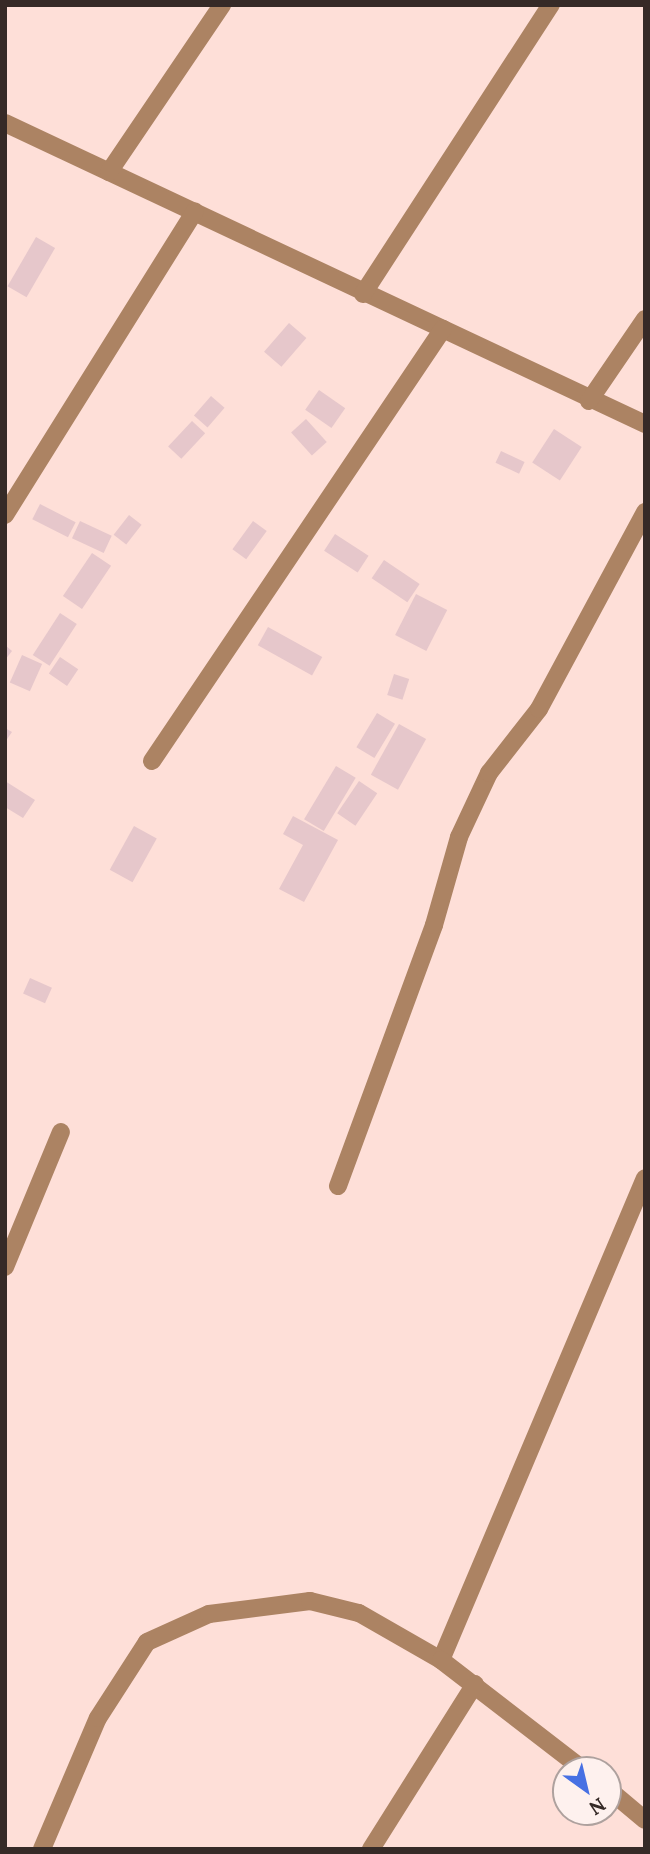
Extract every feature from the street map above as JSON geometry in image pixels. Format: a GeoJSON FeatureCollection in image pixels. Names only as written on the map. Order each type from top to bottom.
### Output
{"type":"FeatureCollection","features":[{"type":"Feature","properties":{"kind":"street"},"geometry":{"type":"LineString","coordinates":[[109,172],[222,5]]}},
{"type":"Feature","properties":{"kind":"street"},"geometry":{"type":"LineString","coordinates":[[363,294],[551,5]]}},
{"type":"Feature","properties":{"kind":"street"},"geometry":{"type":"LineString","coordinates":[[5,123],[195,211],[363,294],[443,329],[589,401],[645,424]]}},
{"type":"Feature","properties":{"kind":"street"},"geometry":{"type":"LineString","coordinates":[[5,515],[195,211]]}},
{"type":"Feature","properties":{"kind":"street"},"geometry":{"type":"LineString","coordinates":[[589,401],[645,319]]}},
{"type":"Feature","properties":{"kind":"street"},"geometry":{"type":"LineString","coordinates":[[152,761],[443,329]]}},
{"type":"Feature","properties":{"kind":"street"},"geometry":{"type":"LineString","coordinates":[[338,1186],[434,925],[459,837],[489,773],[538,709],[645,512]]}},
{"type":"Feature","properties":{"kind":"street"},"geometry":{"type":"LineString","coordinates":[[5,1267],[61,1132]]}},
{"type":"Feature","properties":{"kind":"street"},"geometry":{"type":"LineString","coordinates":[[441,1660],[645,1178]]}},
{"type":"Feature","properties":{"kind":"street"},"geometry":{"type":"LineString","coordinates":[[42,1849],[98,1718],[147,1642],[209,1614],[310,1601],[359,1613],[441,1660],[566,1756]]}},
{"type":"Feature","properties":{"kind":"street"},"geometry":{"type":"LineString","coordinates":[[371,1849],[475,1684]]}},
{"type":"Feature","properties":{"kind":"street"},"geometry":{"type":"LineString","coordinates":[[622,1801],[645,1820]]}},
{"type":"Feature","properties":{"kind":"building"},"geometry":{"type":"Polygon","coordinates":[[[36,237],[55,248],[27,297],[8,286],[36,237]]]}},
{"type":"Feature","properties":{"kind":"building"},"geometry":{"type":"Polygon","coordinates":[[[289,323],[306,338],[281,367],[264,352],[289,323]]]}},
{"type":"Feature","properties":{"kind":"building"},"geometry":{"type":"Polygon","coordinates":[[[319,390],[345,408],[331,428],[305,410],[319,390]]]}},
{"type":"Feature","properties":{"kind":"building"},"geometry":{"type":"Polygon","coordinates":[[[211,396],[225,408],[208,427],[194,416],[211,396]]]}},
{"type":"Feature","properties":{"kind":"building"},"geometry":{"type":"Polygon","coordinates":[[[306,419],[327,442],[312,455],[291,432],[306,419]]]}},
{"type":"Feature","properties":{"kind":"building"},"geometry":{"type":"Polygon","coordinates":[[[192,421],[205,433],[181,459],[168,447],[192,421]]]}},
{"type":"Feature","properties":{"kind":"building"},"geometry":{"type":"Polygon","coordinates":[[[554,429],[582,447],[560,481],[532,463],[554,429]]]}},
{"type":"Feature","properties":{"kind":"building"},"geometry":{"type":"Polygon","coordinates":[[[501,451],[525,462],[519,474],[496,463],[501,451]]]}},
{"type":"Feature","properties":{"kind":"building"},"geometry":{"type":"Polygon","coordinates":[[[40,504],[76,522],[68,537],[32,519],[40,504]]]}},
{"type":"Feature","properties":{"kind":"building"},"geometry":{"type":"Polygon","coordinates":[[[129,515],[142,525],[126,545],[114,535],[129,515]]]}},
{"type":"Feature","properties":{"kind":"building"},"geometry":{"type":"Polygon","coordinates":[[[80,521],[112,536],[104,553],[72,538],[80,521]]]}},
{"type":"Feature","properties":{"kind":"building"},"geometry":{"type":"Polygon","coordinates":[[[253,521],[267,531],[246,559],[232,549],[253,521]]]}},
{"type":"Feature","properties":{"kind":"building"},"geometry":{"type":"Polygon","coordinates":[[[335,534],[369,556],[358,573],[324,551],[335,534]]]}},
{"type":"Feature","properties":{"kind":"building"},"geometry":{"type":"Polygon","coordinates":[[[92,553],[111,566],[82,609],[63,596],[92,553]]]}},
{"type":"Feature","properties":{"kind":"building"},"geometry":{"type":"Polygon","coordinates":[[[384,560],[420,584],[407,602],[372,578],[384,560]]]}},
{"type":"Feature","properties":{"kind":"building"},"geometry":{"type":"Polygon","coordinates":[[[416,594],[447,610],[426,651],[395,635],[416,594]]]}},
{"type":"Feature","properties":{"kind":"building"},"geometry":{"type":"Polygon","coordinates":[[[60,613],[77,624],[50,666],[33,655],[60,613]]]}},
{"type":"Feature","properties":{"kind":"building"},"geometry":{"type":"Polygon","coordinates":[[[268,627],[322,657],[312,675],[258,645],[268,627]]]}},
{"type":"Feature","properties":{"kind":"building"},"geometry":{"type":"Polygon","coordinates":[[[5,645],[12,651],[5,660],[5,645]]]}},
{"type":"Feature","properties":{"kind":"building"},"geometry":{"type":"Polygon","coordinates":[[[22,655],[42,664],[30,691],[10,682],[22,655]]]}},
{"type":"Feature","properties":{"kind":"building"},"geometry":{"type":"Polygon","coordinates":[[[60,657],[78,669],[67,686],[49,674],[60,657]]]}},
{"type":"Feature","properties":{"kind":"building"},"geometry":{"type":"Polygon","coordinates":[[[394,674],[409,679],[402,700],[387,695],[394,674]]]}},
{"type":"Feature","properties":{"kind":"building"},"geometry":{"type":"Polygon","coordinates":[[[377,713],[395,724],[374,758],[356,747],[377,713]]]}},
{"type":"Feature","properties":{"kind":"building"},"geometry":{"type":"Polygon","coordinates":[[[399,724],[426,739],[398,790],[371,775],[399,724]]]}},
{"type":"Feature","properties":{"kind":"building"},"geometry":{"type":"Polygon","coordinates":[[[5,728],[12,732],[5,742],[5,728]]]}},
{"type":"Feature","properties":{"kind":"building"},"geometry":{"type":"Polygon","coordinates":[[[336,766],[356,778],[324,831],[304,819],[336,766]]]}},
{"type":"Feature","properties":{"kind":"building"},"geometry":{"type":"Polygon","coordinates":[[[5,781],[35,800],[23,818],[5,807],[5,781]]]}},
{"type":"Feature","properties":{"kind":"building"},"geometry":{"type":"Polygon","coordinates":[[[359,781],[377,793],[355,826],[337,813],[359,781]]]}},
{"type":"Feature","properties":{"kind":"building"},"geometry":{"type":"Polygon","coordinates":[[[293,816],[338,840],[304,902],[279,889],[303,845],[283,834],[293,816]]]}},
{"type":"Feature","properties":{"kind":"building"},"geometry":{"type":"Polygon","coordinates":[[[134,826],[157,839],[132,882],[110,870],[134,826]]]}},
{"type":"Feature","properties":{"kind":"building"},"geometry":{"type":"Polygon","coordinates":[[[30,978],[52,988],[45,1003],[23,994],[30,978]]]}}]}
